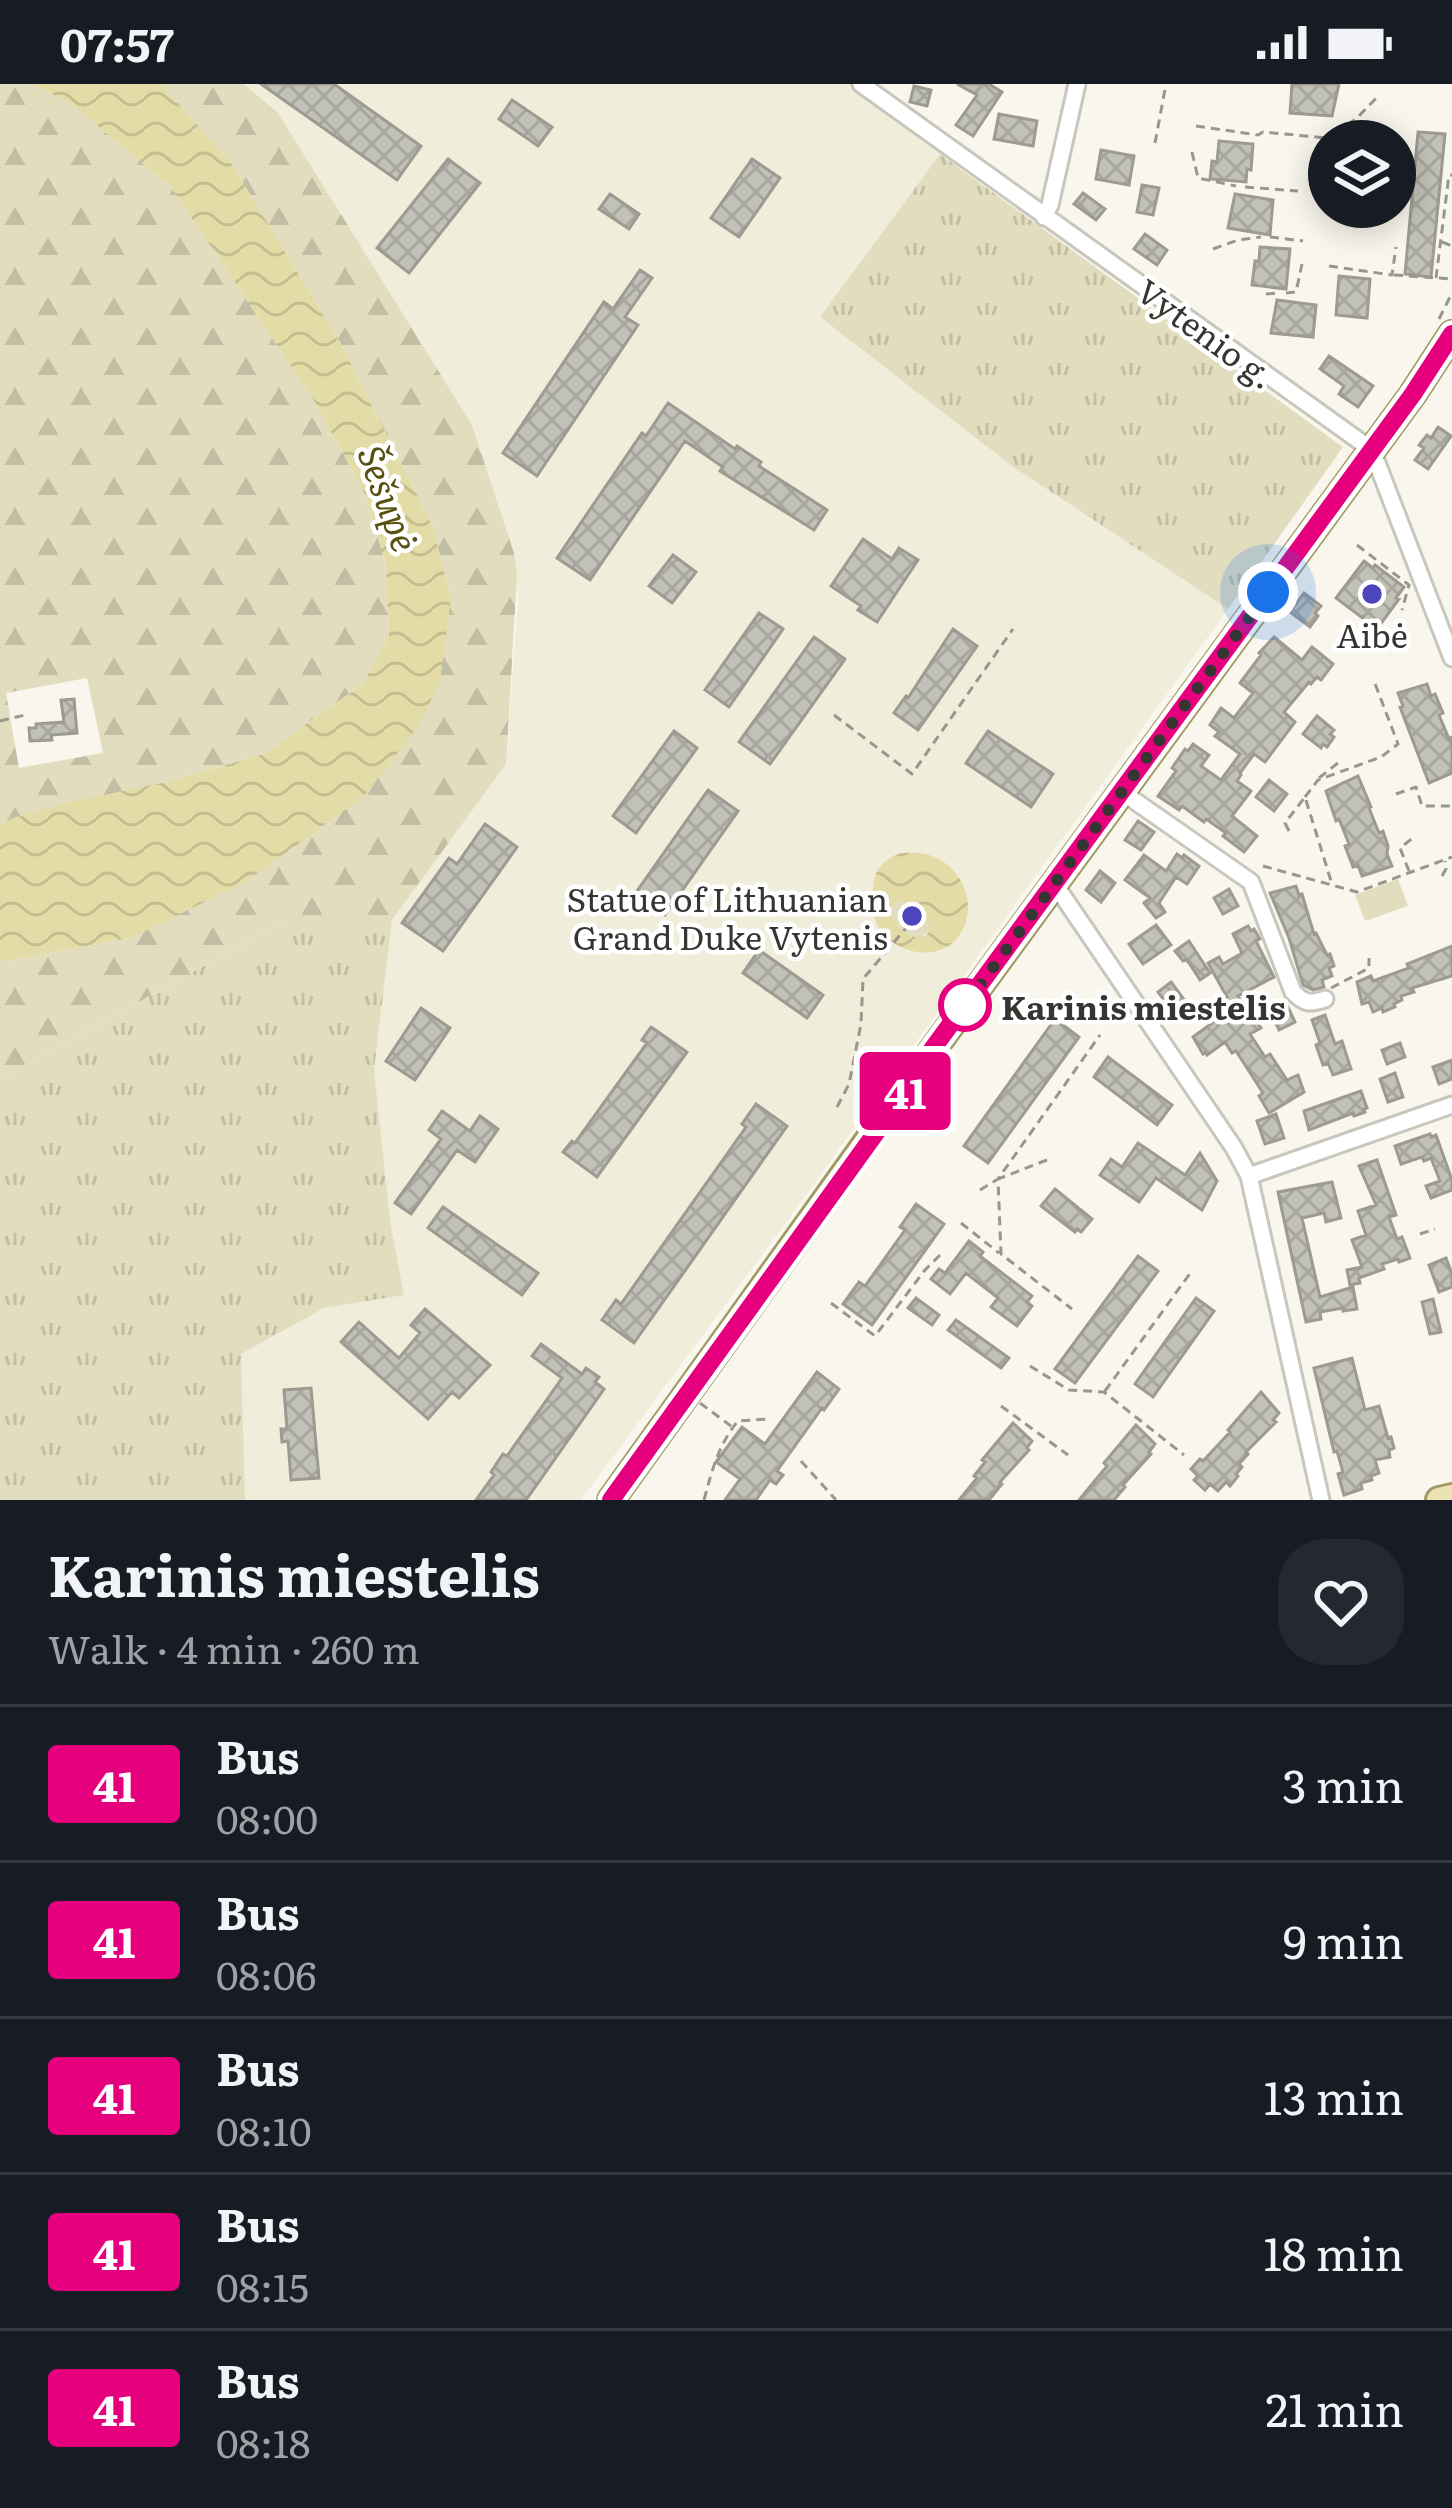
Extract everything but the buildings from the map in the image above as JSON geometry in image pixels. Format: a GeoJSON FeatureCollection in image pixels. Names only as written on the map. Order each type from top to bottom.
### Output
{"type":"FeatureCollection","features":[{"type":"Feature","properties":{"kind":"main road"},"geometry":{"type":"LineString","coordinates":[[611,1500],[1452,334]]}},
{"type":"Feature","properties":{"kind":"main road"},"geometry":{"type":"LineString","coordinates":[[1439,1500],[1452,1496]]}},
{"type":"Feature","properties":{"kind":"street","name":"Vytenio g."},"geometry":{"type":"LineString","coordinates":[[861,84],[1372,450]]}},
{"type":"Feature","properties":{"kind":"street"},"geometry":{"type":"LineString","coordinates":[[1044,218],[1077,84]]}},
{"type":"Feature","properties":{"kind":"street"},"geometry":{"type":"LineString","coordinates":[[1372,450],[1452,658]]}},
{"type":"Feature","properties":{"kind":"street"},"geometry":{"type":"LineString","coordinates":[[1122,792],[1251,882],[1293,992],[1312,1004],[1325,999]]}},
{"type":"Feature","properties":{"kind":"street"},"geometry":{"type":"LineString","coordinates":[[1054,883],[1249,1176],[1321,1500]]}},
{"type":"Feature","properties":{"kind":"street"},"geometry":{"type":"LineString","coordinates":[[1249,1176],[1452,1105]]}},
{"type":"Feature","properties":{"kind":"path"},"geometry":{"type":"LineString","coordinates":[[1155,143],[1166,84]]}},
{"type":"Feature","properties":{"kind":"path"},"geometry":{"type":"LineString","coordinates":[[1355,120],[1379,95]]}},
{"type":"Feature","properties":{"kind":"path"},"geometry":{"type":"LineString","coordinates":[[1196,126],[1258,136],[1264,132],[1308,137]]}},
{"type":"Feature","properties":{"kind":"path"},"geometry":{"type":"LineString","coordinates":[[1192,152],[1198,178],[1236,186]]}},
{"type":"Feature","properties":{"kind":"path"},"geometry":{"type":"LineString","coordinates":[[1436,278],[1452,175]]}},
{"type":"Feature","properties":{"kind":"path"},"geometry":{"type":"LineString","coordinates":[[1245,187],[1298,191]]}},
{"type":"Feature","properties":{"kind":"path"},"geometry":{"type":"LineString","coordinates":[[1213,249],[1261,237]]}},
{"type":"Feature","properties":{"kind":"path"},"geometry":{"type":"LineString","coordinates":[[1270,238],[1303,241]]}},
{"type":"Feature","properties":{"kind":"path"},"geometry":{"type":"LineString","coordinates":[[1441,241],[1452,246]]}},
{"type":"Feature","properties":{"kind":"path"},"geometry":{"type":"LineString","coordinates":[[1392,274],[1396,247]]}},
{"type":"Feature","properties":{"kind":"path"},"geometry":{"type":"LineString","coordinates":[[1286,293],[1296,292],[1302,264]]}},
{"type":"Feature","properties":{"kind":"path"},"geometry":{"type":"LineString","coordinates":[[1329,266],[1452,279]]}},
{"type":"Feature","properties":{"kind":"path"},"geometry":{"type":"LineString","coordinates":[[1266,294],[1277,293]]}},
{"type":"Feature","properties":{"kind":"path"},"geometry":{"type":"LineString","coordinates":[[1357,545],[1409,585],[1402,610]]}},
{"type":"Feature","properties":{"kind":"path"},"geometry":{"type":"LineString","coordinates":[[835,715],[912,774],[1013,629]]}},
{"type":"Feature","properties":{"kind":"path"},"geometry":{"type":"LineString","coordinates":[[1318,779],[1381,757],[1398,744],[1374,681]]}},
{"type":"Feature","properties":{"kind":"path"},"geometry":{"type":"LineString","coordinates":[[0,721],[29,714]]}},
{"type":"Feature","properties":{"kind":"path"},"geometry":{"type":"LineString","coordinates":[[1289,832],[1285,823],[1318,779],[1339,762]]}},
{"type":"Feature","properties":{"kind":"path"},"geometry":{"type":"LineString","coordinates":[[1396,794],[1416,787],[1422,806],[1452,806]]}},
{"type":"Feature","properties":{"kind":"path"},"geometry":{"type":"LineString","coordinates":[[1305,797],[1332,883]]}},
{"type":"Feature","properties":{"kind":"path"},"geometry":{"type":"LineString","coordinates":[[1410,873],[1400,848],[1414,837]]}},
{"type":"Feature","properties":{"kind":"path"},"geometry":{"type":"LineString","coordinates":[[1263,866],[1357,892],[1452,857]]}},
{"type":"Feature","properties":{"kind":"path"},"geometry":{"type":"LineString","coordinates":[[1442,876],[1445,860]]}},
{"type":"Feature","properties":{"kind":"path"},"geometry":{"type":"LineString","coordinates":[[837,1107],[849,1084],[861,1024],[863,979],[906,928]]}},
{"type":"Feature","properties":{"kind":"path"},"geometry":{"type":"LineString","coordinates":[[1325,999],[1327,992],[1369,968],[1369,958]]}},
{"type":"Feature","properties":{"kind":"path"},"geometry":{"type":"LineString","coordinates":[[1001,1254],[998,1179],[1100,1035]]}},
{"type":"Feature","properties":{"kind":"path"},"geometry":{"type":"LineString","coordinates":[[980,1190],[1047,1160]]}},
{"type":"Feature","properties":{"kind":"path"},"geometry":{"type":"LineString","coordinates":[[961,1223],[1072,1309]]}},
{"type":"Feature","properties":{"kind":"path"},"geometry":{"type":"LineString","coordinates":[[1420,1234],[1435,1229]]}},
{"type":"Feature","properties":{"kind":"path"},"geometry":{"type":"LineString","coordinates":[[832,1304],[875,1336],[943,1252]]}},
{"type":"Feature","properties":{"kind":"path"},"geometry":{"type":"LineString","coordinates":[[1104,1392],[1191,1272]]}},
{"type":"Feature","properties":{"kind":"path"},"geometry":{"type":"LineString","coordinates":[[1030,1366],[1070,1390],[1104,1392],[1184,1455]]}},
{"type":"Feature","properties":{"kind":"path"},"geometry":{"type":"LineString","coordinates":[[687,1394],[733,1427]]}},
{"type":"Feature","properties":{"kind":"path"},"geometry":{"type":"LineString","coordinates":[[1000,1406],[1068,1455]]}},
{"type":"Feature","properties":{"kind":"path"},"geometry":{"type":"LineString","coordinates":[[704,1500],[720,1447],[733,1427],[738,1421],[768,1419]]}},
{"type":"Feature","properties":{"kind":"path"},"geometry":{"type":"LineString","coordinates":[[801,1461],[836,1500]]}},
{"type":"Feature","properties":{"kind":"shaded area"},"geometry":{"type":"Polygon","coordinates":[[[244,84],[861,84],[943,142],[940,154],[820,317],[1012,466],[1228,609],[581,1500],[245,1500],[241,1354],[324,1308],[404,1294],[390,1220],[374,1069],[392,920],[506,764],[518,598],[514,553],[472,425],[278,113],[244,84]]]}},
{"type":"Feature","properties":{"kind":"green space"},"geometry":{"type":"Polygon","coordinates":[[[0,84],[32,84],[70,103],[170,186],[315,402],[366,496],[386,565],[389,636],[363,684],[264,754],[0,825],[0,84]],[[87,678],[6,693],[19,768],[103,753],[87,678]]]}},
{"type":"Feature","properties":{"kind":"green space"},"geometry":{"type":"Polygon","coordinates":[[[161,84],[244,84],[278,113],[472,425],[517,575],[506,764],[392,920],[286,920],[0,1079],[0,962],[134,937],[451,598],[432,525],[341,344],[231,163],[161,84]]]}},
{"type":"Feature","properties":{"kind":"green space"},"geometry":{"type":"Polygon","coordinates":[[[940,154],[1343,447],[1228,609],[1012,466],[820,317],[940,154]]]}},
{"type":"Feature","properties":{"kind":"green space"},"geometry":{"type":"Polygon","coordinates":[[[1398,879],[1408,906],[1365,921],[1355,895],[1398,879]]]}},
{"type":"Feature","properties":{"kind":"green space"},"geometry":{"type":"Polygon","coordinates":[[[902,900],[929,916],[927,933],[909,936],[899,928],[890,911],[902,900]]]}},
{"type":"Feature","properties":{"kind":"green space"},"geometry":{"type":"Polygon","coordinates":[[[286,920],[392,920],[374,1069],[390,1220],[404,1295],[324,1308],[241,1354],[245,1500],[0,1500],[0,1079],[286,920]]]}},
{"type":"Feature","properties":{"kind":"water","name":"Šešupė"},"geometry":{"type":"Polygon","coordinates":[[[32,84],[161,84],[231,163],[341,344],[432,525],[451,598],[440,682],[419,725],[364,796],[248,880],[134,937],[0,962],[0,825],[66,803],[171,781],[264,754],[363,684],[389,636],[386,565],[366,496],[315,402],[170,186],[70,103],[32,84]]]}},
{"type":"Feature","properties":{"kind":"water"},"geometry":{"type":"Polygon","coordinates":[[[895,855],[929,855],[950,867],[964,886],[966,920],[954,942],[943,949],[906,949],[877,924],[872,906],[874,880],[881,865],[895,855]],[[909,902],[893,904],[890,911],[895,923],[909,935],[927,935],[927,917],[909,902]]]}},
{"type":"Feature","properties":{"kind":"bus line","name":"41"},"geometry":{"type":"LineString","coordinates":[[611,1500],[1452,334]]}},
{"type":"Feature","properties":{"kind":"place","name":"Aibė"},"geometry":{"type":"Point","coordinates":[1372,594]}},
{"type":"Feature","properties":{"kind":"place","name":"Statue of Lithuanian Grand Duke Vytenis"},"geometry":{"type":"Point","coordinates":[912,916]}},
{"type":"Feature","properties":{"kind":"place","name":"Karinis miestelis"},"geometry":{"type":"Point","coordinates":[965,1005]}},
{"type":"Feature","properties":{"kind":"route"},"geometry":{"type":"LineString","coordinates":[[965,1005],[954,1021],[1268,592]]}}]}
